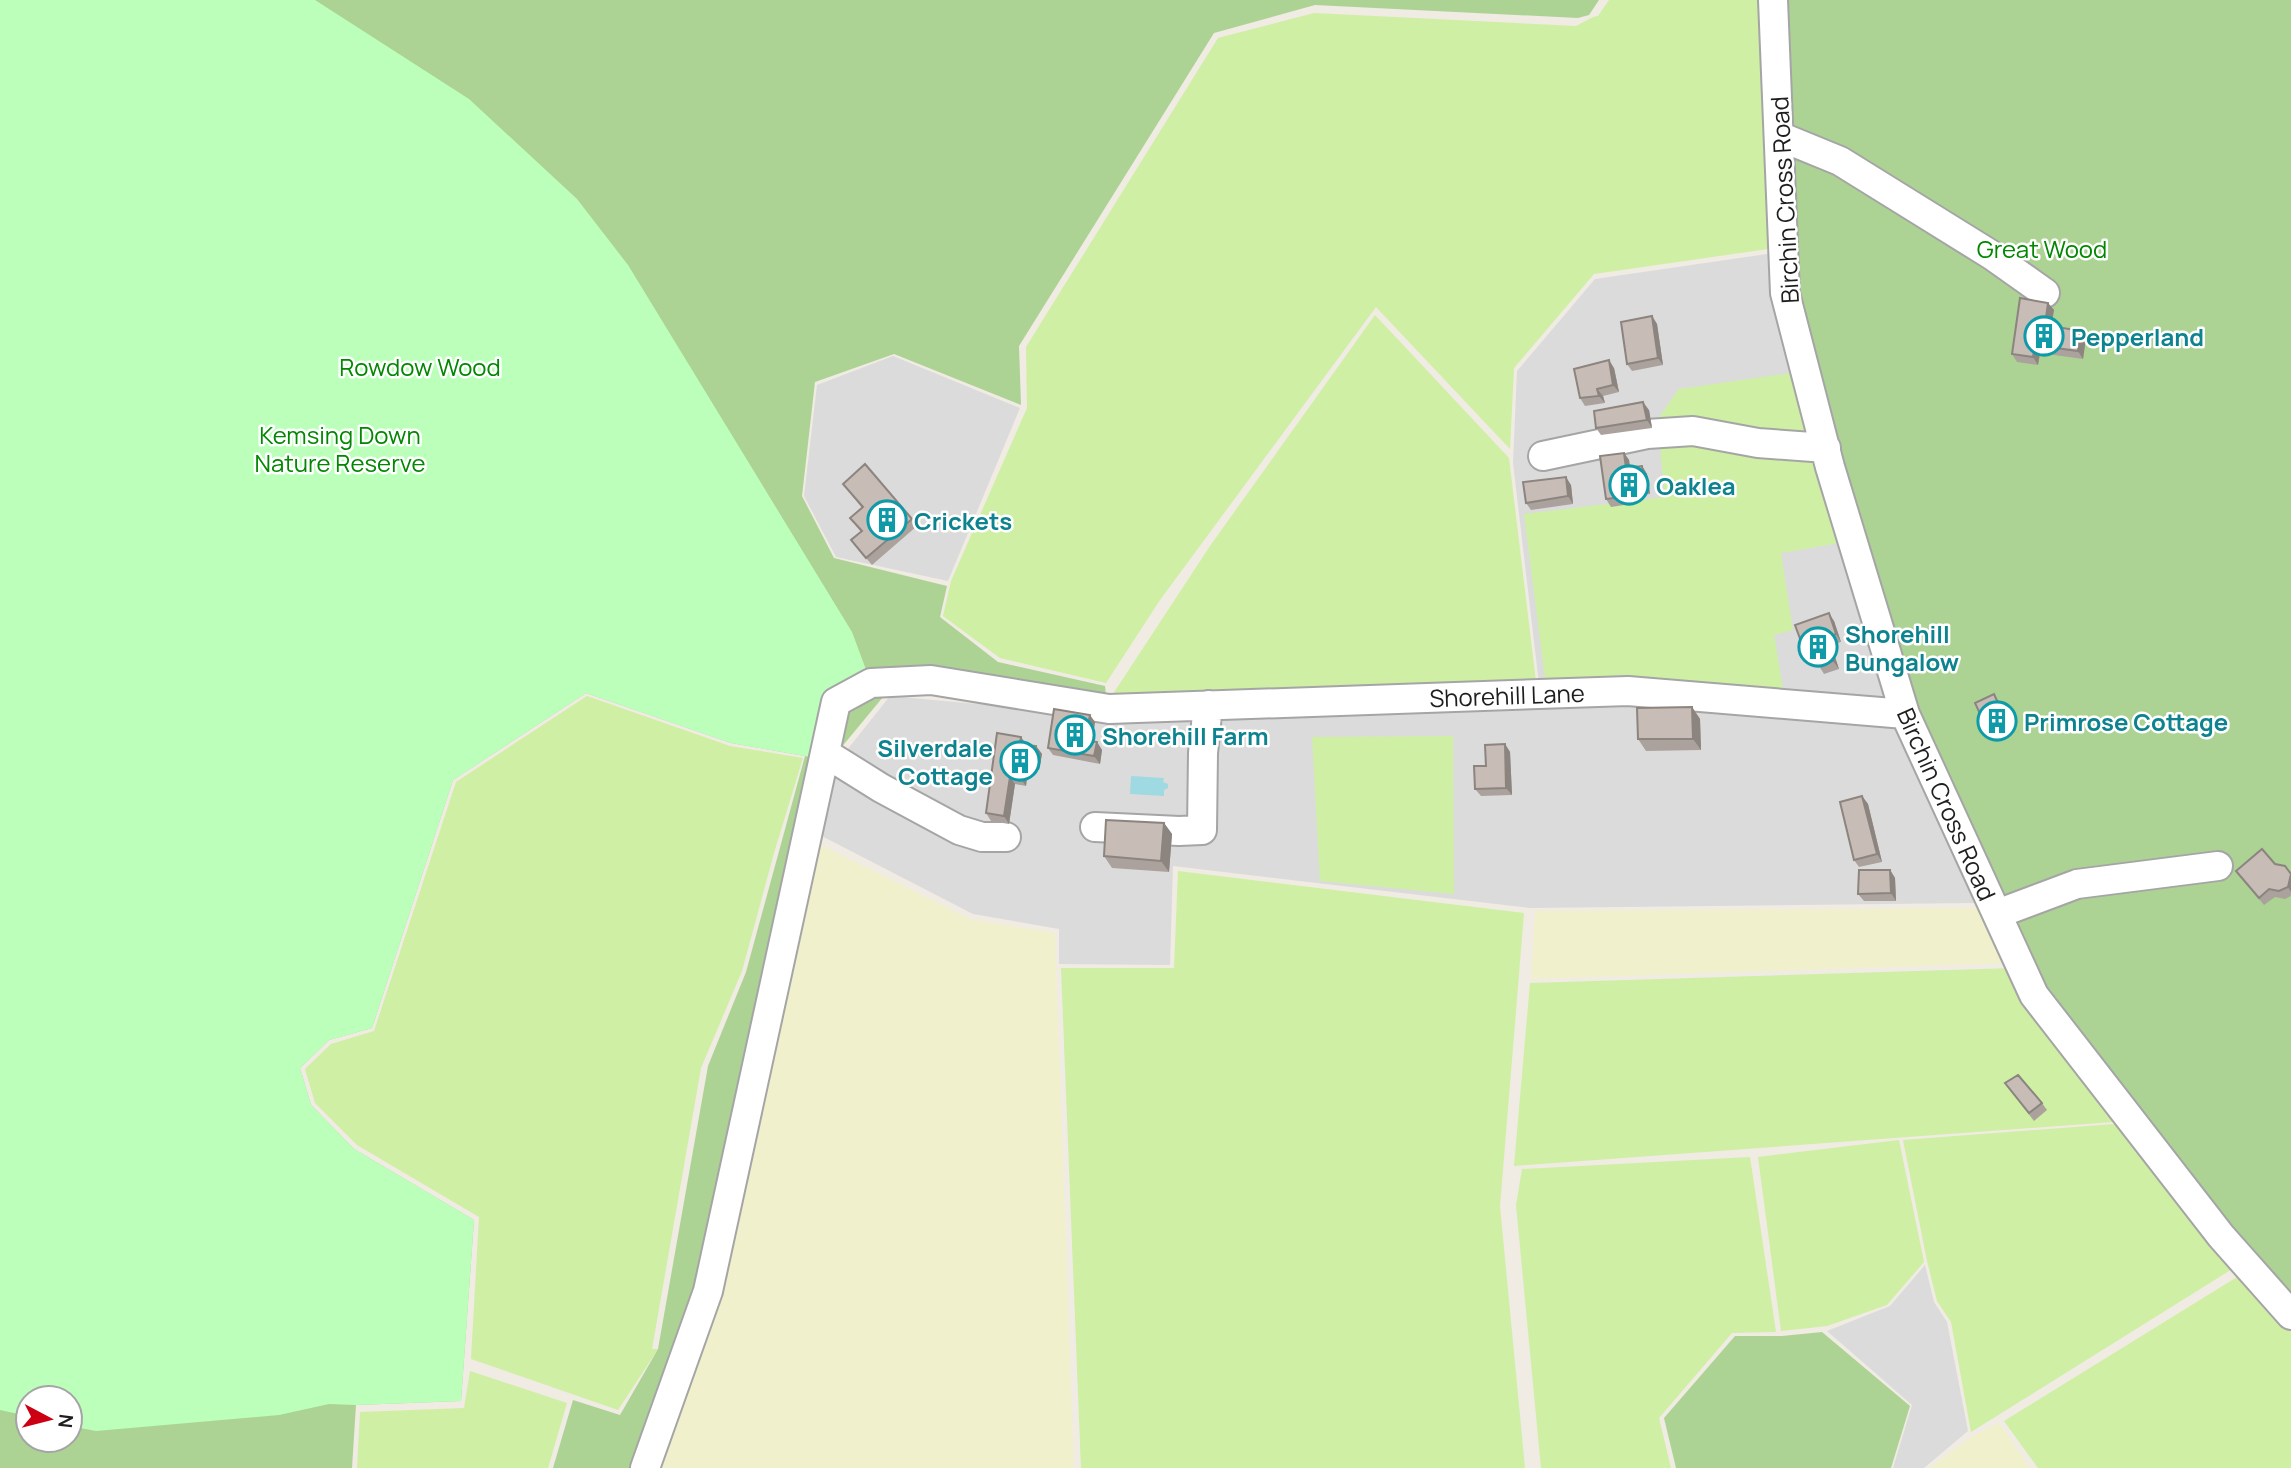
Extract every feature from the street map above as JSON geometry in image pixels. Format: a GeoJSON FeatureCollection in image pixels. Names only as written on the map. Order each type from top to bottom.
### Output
{"type":"FeatureCollection","features":[{"type":"Feature","properties":{"kind":"street","name":"Birchin Cross Road"},"geometry":{"type":"LineString","coordinates":[[1773,0],[1785,293],[1826,448],[1905,714],[2034,995],[2221,1236],[2291,1315]]}},
{"type":"Feature","properties":{"kind":"street"},"geometry":{"type":"LineString","coordinates":[[1779,136],[1840,161],[1993,256],[2045,293]]}},
{"type":"Feature","properties":{"kind":"street"},"geometry":{"type":"LineString","coordinates":[[1543,456],[1647,434],[1693,431],[1758,443],[1826,448]]}},
{"type":"Feature","properties":{"kind":"street","name":"Shorehill Lane"},"geometry":{"type":"LineString","coordinates":[[645,1468],[708,1291],[836,702],[871,683],[931,680],[1109,709],[1628,691],[1905,714]]}},
{"type":"Feature","properties":{"kind":"street"},"geometry":{"type":"LineString","coordinates":[[1095,827],[1202,830],[1203,753],[1208,705]]}},
{"type":"Feature","properties":{"kind":"street"},"geometry":{"type":"LineString","coordinates":[[825,753],[881,788],[959,830],[982,837],[1006,837]]}},
{"type":"Feature","properties":{"kind":"street"},"geometry":{"type":"LineString","coordinates":[[1997,914],[2077,884],[2218,866]]}},
{"type":"Feature","properties":{"kind":"shaded area"},"geometry":{"type":"Polygon","coordinates":[[[1822,246],[2291,918],[1969,903],[1530,908],[1173,866],[1170,965],[1059,964],[1059,929],[973,914],[814,832],[839,760],[890,696],[1107,716],[1541,701],[1513,463],[1517,371],[1595,279],[1822,246]]]}},
{"type":"Feature","properties":{"kind":"shaded area"},"geometry":{"type":"Polygon","coordinates":[[[893,356],[1020,408],[948,581],[836,557],[804,496],[817,385],[893,356]]]}},
{"type":"Feature","properties":{"kind":"shaded area"},"geometry":{"type":"Polygon","coordinates":[[[1925,1265],[1934,1302],[1947,1322],[1968,1431],[1924,1468],[1893,1468],[1912,1405],[1827,1331],[1890,1306],[1925,1265]]]}},
{"type":"Feature","properties":{"kind":"green space","name":"Kemsing Down Nature Reserve"},"geometry":{"type":"Polygon","coordinates":[[[0,0],[1599,0],[1589,15],[1578,18],[1315,5],[1214,33],[1019,346],[1021,405],[894,354],[815,382],[802,496],[834,558],[947,586],[940,617],[998,662],[1105,686],[1107,704],[888,691],[840,749],[704,1284],[646,1468],[553,1468],[573,1400],[620,1415],[658,1349],[708,1066],[746,972],[805,756],[731,743],[586,693],[453,780],[372,1028],[329,1040],[300,1068],[311,1105],[354,1149],[474,1220],[461,1401],[356,1405],[352,1468],[0,1468],[0,0]]]}},
{"type":"Feature","properties":{"kind":"green space","name":"Kemsing Down Nature Reserve"},"geometry":{"type":"Polygon","coordinates":[[[0,0],[315,0],[469,99],[577,199],[628,265],[852,632],[871,683],[836,702],[822,759],[731,743],[586,693],[453,780],[372,1028],[329,1040],[300,1068],[311,1105],[354,1149],[474,1220],[461,1401],[329,1404],[279,1415],[96,1431],[84,1429],[84,1384],[14,1384],[14,1413],[0,1410],[0,0]]]}},
{"type":"Feature","properties":{"kind":"green space"},"geometry":{"type":"Polygon","coordinates":[[[1609,0],[1758,0],[1775,248],[1594,274],[1514,368],[1510,449],[1376,307],[1160,600],[1106,683],[1000,658],[943,616],[951,581],[1027,408],[1026,347],[1218,38],[1314,13],[1576,26],[1598,16],[1609,0]]]}},
{"type":"Feature","properties":{"kind":"green space","name":"Great Wood"},"geometry":{"type":"Polygon","coordinates":[[[1776,0],[2291,0],[2291,1305],[2040,993],[1914,709],[1797,300],[1776,0]]]}},
{"type":"Feature","properties":{"kind":"green space"},"geometry":{"type":"Polygon","coordinates":[[[1375,315],[1509,458],[1536,682],[1109,700],[1210,546],[1375,315]]]}},
{"type":"Feature","properties":{"kind":"green space"},"geometry":{"type":"Polygon","coordinates":[[[1791,373],[1840,543],[1781,553],[1793,630],[1774,635],[1784,695],[1546,686],[1524,514],[1665,497],[1657,420],[1679,389],[1791,373]]]}},
{"type":"Feature","properties":{"kind":"green space"},"geometry":{"type":"Polygon","coordinates":[[[587,696],[730,746],[803,758],[742,971],[701,1068],[652,1349],[658,1349],[618,1410],[471,1359],[479,1217],[357,1145],[315,1103],[305,1069],[331,1044],[374,1031],[456,782],[587,696]]]}},
{"type":"Feature","properties":{"kind":"green space"},"geometry":{"type":"Polygon","coordinates":[[[1453,736],[1454,894],[1320,881],[1312,737],[1453,736]]]}},
{"type":"Feature","properties":{"kind":"green space"},"geometry":{"type":"Polygon","coordinates":[[[817,843],[972,920],[1055,933],[1074,1468],[652,1468],[817,843]]]}},
{"type":"Feature","properties":{"kind":"green space"},"geometry":{"type":"Polygon","coordinates":[[[1178,871],[1524,913],[1500,1206],[1525,1468],[1081,1468],[1061,968],[1174,968],[1178,871]]]}},
{"type":"Feature","properties":{"kind":"green space"},"geometry":{"type":"Polygon","coordinates":[[[1986,908],[2012,963],[1531,979],[1535,911],[1986,908]]]}},
{"type":"Feature","properties":{"kind":"green space"},"geometry":{"type":"Polygon","coordinates":[[[2014,968],[2126,1121],[1514,1166],[1530,983],[2014,968]]]}},
{"type":"Feature","properties":{"kind":"green space"},"geometry":{"type":"Polygon","coordinates":[[[2128,1123],[2237,1266],[1971,1432],[1951,1322],[1937,1301],[1903,1140],[2128,1123]]]}},
{"type":"Feature","properties":{"kind":"green space"},"geometry":{"type":"Polygon","coordinates":[[[1899,1140],[1924,1262],[1887,1305],[1827,1326],[1781,1331],[1758,1157],[1899,1140]]]}},
{"type":"Feature","properties":{"kind":"green space"},"geometry":{"type":"Polygon","coordinates":[[[1750,1157],[1776,1332],[1732,1333],[1659,1418],[1671,1468],[1541,1468],[1516,1205],[1522,1169],[1750,1157]]]}},
{"type":"Feature","properties":{"kind":"green space"},"geometry":{"type":"Polygon","coordinates":[[[2242,1274],[2291,1330],[2291,1468],[2038,1468],[2004,1421],[2242,1274]]]}},
{"type":"Feature","properties":{"kind":"green space"},"geometry":{"type":"Polygon","coordinates":[[[1822,1332],[1910,1406],[1891,1468],[1676,1468],[1664,1418],[1735,1336],[1782,1336],[1822,1332]]]}},
{"type":"Feature","properties":{"kind":"green space"},"geometry":{"type":"Polygon","coordinates":[[[470,1371],[567,1403],[548,1468],[357,1468],[360,1412],[464,1408],[470,1371]]]}},
{"type":"Feature","properties":{"kind":"green space"},"geometry":{"type":"Polygon","coordinates":[[[1999,1423],[2030,1468],[1929,1468],[1973,1436],[1999,1423]]]}},
{"type":"Feature","properties":{"kind":"water"},"geometry":{"type":"Polygon","coordinates":[[[1131,776],[1164,778],[1163,782],[1168,784],[1168,788],[1164,790],[1164,796],[1130,794],[1131,776]]]}},
{"type":"Feature","properties":{"kind":"building","name":"Pepperland"},"geometry":{"type":"Polygon","coordinates":[[[2020,298],[2048,303],[2045,325],[2081,331],[2078,351],[2035,345],[2033,357],[2012,354],[2020,298]]]}},
{"type":"Feature","properties":{"kind":"building"},"geometry":{"type":"Polygon","coordinates":[[[1652,316],[1658,358],[1627,364],[1621,322],[1652,316]]]}},
{"type":"Feature","properties":{"kind":"building"},"geometry":{"type":"Polygon","coordinates":[[[1609,360],[1613,385],[1597,389],[1599,396],[1580,398],[1574,369],[1609,360]]]}},
{"type":"Feature","properties":{"kind":"building"},"geometry":{"type":"Polygon","coordinates":[[[1643,402],[1647,420],[1596,428],[1594,411],[1643,402]]]}},
{"type":"Feature","properties":{"kind":"building","name":"Oaklea"},"geometry":{"type":"Polygon","coordinates":[[[1624,453],[1626,468],[1642,466],[1644,487],[1630,489],[1632,496],[1606,499],[1600,456],[1624,453]]]}},
{"type":"Feature","properties":{"kind":"building","name":"Crickets"},"geometry":{"type":"Polygon","coordinates":[[[865,464],[912,519],[866,558],[851,540],[862,531],[850,518],[863,507],[843,484],[865,464]]]}},
{"type":"Feature","properties":{"kind":"building"},"geometry":{"type":"Polygon","coordinates":[[[1566,477],[1568,496],[1526,503],[1523,482],[1566,477]]]}},
{"type":"Feature","properties":{"kind":"building","name":"Shorehill Bungalow"},"geometry":{"type":"Polygon","coordinates":[[[1829,613],[1836,634],[1825,638],[1833,661],[1819,666],[1810,641],[1802,644],[1795,625],[1829,613]]]}},
{"type":"Feature","properties":{"kind":"building","name":"Primrose Cottage"},"geometry":{"type":"Polygon","coordinates":[[[1994,694],[2007,724],[1989,733],[1975,703],[1994,694]]]}},
{"type":"Feature","properties":{"kind":"building"},"geometry":{"type":"Polygon","coordinates":[[[1692,707],[1693,739],[1638,739],[1637,708],[1692,707]]]}},
{"type":"Feature","properties":{"kind":"building","name":"Shorehill Farm"},"geometry":{"type":"Polygon","coordinates":[[[1054,709],[1090,715],[1085,740],[1097,742],[1094,756],[1048,748],[1054,709]]]}},
{"type":"Feature","properties":{"kind":"building"},"geometry":{"type":"Polygon","coordinates":[[[997,733],[1021,737],[1020,744],[1036,746],[1034,763],[1023,761],[1020,778],[1010,777],[1004,816],[986,813],[997,733]]]}},
{"type":"Feature","properties":{"kind":"building"},"geometry":{"type":"Polygon","coordinates":[[[1505,744],[1506,788],[1475,789],[1474,766],[1486,766],[1485,745],[1505,744]]]}},
{"type":"Feature","properties":{"kind":"building"},"geometry":{"type":"Polygon","coordinates":[[[1862,796],[1877,854],[1854,860],[1840,802],[1862,796]]]}},
{"type":"Feature","properties":{"kind":"building"},"geometry":{"type":"Polygon","coordinates":[[[1106,820],[1164,823],[1161,861],[1104,856],[1106,820]]]}},
{"type":"Feature","properties":{"kind":"building"},"geometry":{"type":"Polygon","coordinates":[[[2262,849],[2275,864],[2285,866],[2291,874],[2288,887],[2279,891],[2269,889],[2259,898],[2236,871],[2262,849]]]}},
{"type":"Feature","properties":{"kind":"building"},"geometry":{"type":"Polygon","coordinates":[[[1859,870],[1890,870],[1891,893],[1858,894],[1859,870]]]}},
{"type":"Feature","properties":{"kind":"building"},"geometry":{"type":"Polygon","coordinates":[[[2018,1075],[2042,1103],[2029,1113],[2005,1083],[2018,1075]]]}},
{"type":"Feature","properties":{"kind":"place","name":"Pepperland"},"geometry":{"type":"Point","coordinates":[2044,336]}},
{"type":"Feature","properties":{"kind":"place","name":"Oaklea"},"geometry":{"type":"Point","coordinates":[1629,485]}},
{"type":"Feature","properties":{"kind":"place","name":"Crickets"},"geometry":{"type":"Point","coordinates":[887,520]}},
{"type":"Feature","properties":{"kind":"place","name":"Shorehill Bungalow"},"geometry":{"type":"Point","coordinates":[1818,647]}},
{"type":"Feature","properties":{"kind":"place","name":"Primrose Cottage"},"geometry":{"type":"Point","coordinates":[1997,721]}},
{"type":"Feature","properties":{"kind":"place","name":"Shorehill Farm"},"geometry":{"type":"Point","coordinates":[1075,735]}},
{"type":"Feature","properties":{"kind":"place","name":"Silverdale Cottage"},"geometry":{"type":"Point","coordinates":[1020,761]}},
{"type":"Feature","properties":{"kind":"park label","name":"Rowdow Wood"},"geometry":{"type":"Point","coordinates":[420,366]}}]}
